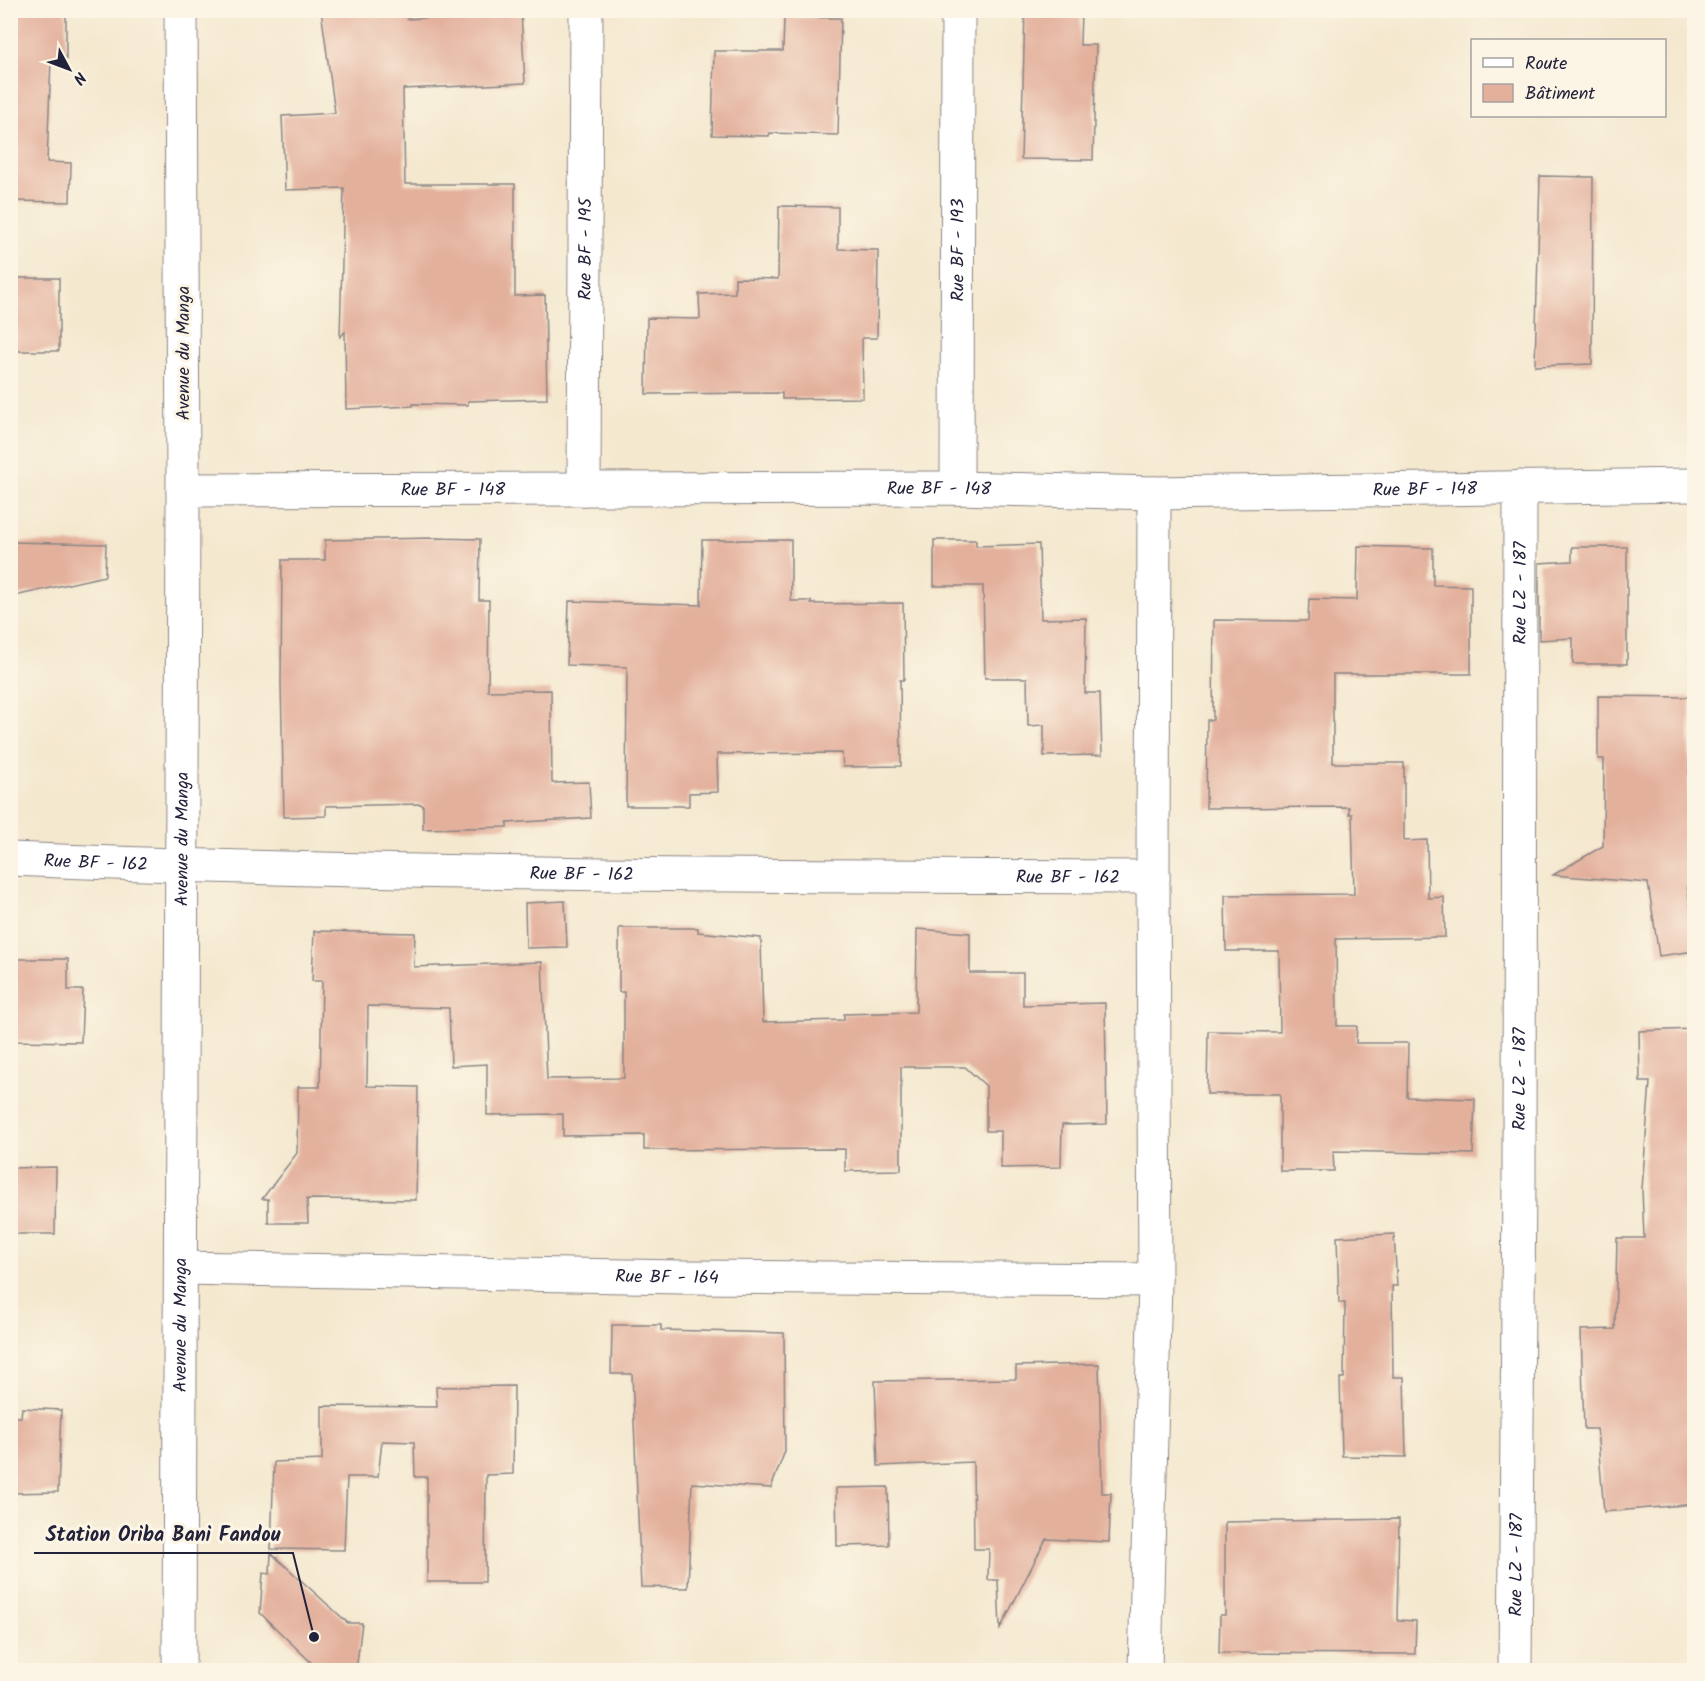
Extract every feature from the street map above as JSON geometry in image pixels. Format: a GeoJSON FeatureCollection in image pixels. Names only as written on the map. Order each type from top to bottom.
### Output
{"type":"FeatureCollection","features":[{"type":"Feature","properties":{"kind":"street","name":"Avenue du Manga"},"geometry":{"type":"LineString","coordinates":[[180,1669],[183,490],[181,10]]}},
{"type":"Feature","properties":{"kind":"street","name":"Rue BF - 195"},"geometry":{"type":"LineString","coordinates":[[584,489],[586,10]]}},
{"type":"Feature","properties":{"kind":"street","name":"Rue BF - 193"},"geometry":{"type":"LineString","coordinates":[[957,488],[958,10]]}},
{"type":"Feature","properties":{"kind":"street","name":"Rue BF - 148"},"geometry":{"type":"LineString","coordinates":[[183,490],[957,488],[1154,493],[1695,485]]}},
{"type":"Feature","properties":{"kind":"street","name":"Rue LZ - 187"},"geometry":{"type":"LineString","coordinates":[[1515,1671],[1519,1182],[1520,487]]}},
{"type":"Feature","properties":{"kind":"street"},"geometry":{"type":"LineString","coordinates":[[1145,1671],[1155,1280],[1154,493]]}},
{"type":"Feature","properties":{"kind":"street","name":"Rue BF - 162"},"geometry":{"type":"LineString","coordinates":[[10,859],[181,867],[686,876],[1153,877]]}},
{"type":"Feature","properties":{"kind":"street","name":"Rue BF - 164"},"geometry":{"type":"LineString","coordinates":[[181,1268],[670,1277],[1155,1280]]}},
{"type":"Feature","properties":{"kind":"building"},"geometry":{"type":"Polygon","coordinates":[[[10,10],[66,10],[66,59],[51,59],[47,162],[71,163],[70,202],[10,201],[10,10]]]}},
{"type":"Feature","properties":{"kind":"building"},"geometry":{"type":"Polygon","coordinates":[[[321,10],[406,10],[407,19],[521,12],[525,83],[403,89],[405,184],[515,184],[515,296],[545,295],[547,399],[468,401],[468,405],[413,404],[413,406],[346,409],[345,332],[340,337],[344,188],[285,190],[282,116],[335,113],[321,10]]]}},
{"type":"Feature","properties":{"kind":"building"},"geometry":{"type":"Polygon","coordinates":[[[1025,10],[1081,10],[1080,45],[1096,45],[1093,160],[1021,159],[1025,10]]]}},
{"type":"Feature","properties":{"kind":"building"},"geometry":{"type":"Polygon","coordinates":[[[784,17],[841,18],[838,135],[770,133],[769,136],[712,135],[714,51],[783,51],[784,17]]]}},
{"type":"Feature","properties":{"kind":"building"},"geometry":{"type":"Polygon","coordinates":[[[1540,176],[1593,177],[1592,364],[1535,366],[1540,176]]]}},
{"type":"Feature","properties":{"kind":"building"},"geometry":{"type":"Polygon","coordinates":[[[779,206],[838,207],[838,249],[878,250],[877,338],[862,338],[863,398],[782,399],[782,393],[646,394],[647,318],[700,319],[699,294],[735,293],[735,278],[778,279],[779,206]]]}},
{"type":"Feature","properties":{"kind":"building"},"geometry":{"type":"Polygon","coordinates":[[[10,278],[59,278],[59,351],[10,351],[10,278]]]}},
{"type":"Feature","properties":{"kind":"building"},"geometry":{"type":"Polygon","coordinates":[[[480,539],[479,600],[489,600],[488,691],[551,690],[552,783],[589,782],[591,818],[507,823],[507,827],[423,829],[423,806],[421,804],[326,806],[326,816],[284,817],[281,683],[282,560],[325,560],[325,540],[480,539]]]}},
{"type":"Feature","properties":{"kind":"building"},"geometry":{"type":"Polygon","coordinates":[[[702,540],[791,540],[791,601],[811,601],[811,604],[903,603],[904,680],[900,680],[901,766],[843,767],[842,753],[717,754],[718,792],[689,793],[689,806],[626,806],[627,667],[567,665],[569,601],[701,605],[702,540]]]}},
{"type":"Feature","properties":{"kind":"building"},"geometry":{"type":"Polygon","coordinates":[[[934,540],[976,540],[976,546],[1039,544],[1041,619],[1086,618],[1085,693],[1100,693],[1102,755],[1044,756],[1044,725],[1028,726],[1027,678],[985,678],[983,586],[934,586],[934,540]]]}},
{"type":"Feature","properties":{"kind":"building"},"geometry":{"type":"Polygon","coordinates":[[[10,542],[106,544],[105,576],[10,597],[10,542]]]}},
{"type":"Feature","properties":{"kind":"building"},"geometry":{"type":"Polygon","coordinates":[[[1358,546],[1433,548],[1433,585],[1471,586],[1471,674],[1333,674],[1333,763],[1404,763],[1404,841],[1427,840],[1428,898],[1444,897],[1445,937],[1336,939],[1337,1026],[1357,1026],[1356,1043],[1408,1043],[1407,1097],[1475,1099],[1473,1154],[1333,1151],[1334,1171],[1280,1171],[1280,1094],[1207,1094],[1208,1031],[1280,1032],[1279,951],[1226,951],[1225,895],[1354,894],[1352,814],[1349,814],[1349,807],[1206,808],[1207,720],[1213,720],[1214,620],[1308,621],[1309,599],[1357,600],[1358,546]]]}},
{"type":"Feature","properties":{"kind":"building"},"geometry":{"type":"Polygon","coordinates":[[[1572,547],[1627,547],[1627,664],[1573,664],[1573,638],[1539,640],[1539,563],[1572,561],[1572,547]]]}},
{"type":"Feature","properties":{"kind":"building"},"geometry":{"type":"Polygon","coordinates":[[[1598,696],[1690,697],[1688,813],[1695,814],[1695,886],[1687,885],[1695,936],[1695,951],[1659,956],[1648,883],[1553,875],[1603,846],[1604,759],[1598,759],[1598,696]]]}},
{"type":"Feature","properties":{"kind":"building"},"geometry":{"type":"Polygon","coordinates":[[[565,901],[567,947],[526,948],[525,903],[565,901]]]}},
{"type":"Feature","properties":{"kind":"building"},"geometry":{"type":"Polygon","coordinates":[[[619,928],[698,928],[698,932],[761,938],[763,1022],[844,1020],[844,1014],[916,1012],[917,929],[970,933],[970,973],[1023,973],[1023,1005],[1105,1003],[1107,1124],[1062,1125],[1061,1167],[1001,1168],[1001,1131],[986,1131],[986,1086],[965,1067],[901,1067],[901,1170],[845,1171],[845,1149],[644,1150],[644,1135],[563,1136],[563,1114],[487,1115],[487,1064],[451,1066],[449,1008],[368,1006],[367,1086],[418,1087],[416,1200],[307,1199],[308,1223],[268,1223],[268,1199],[262,1199],[297,1153],[298,1087],[320,1087],[322,981],[312,981],[314,931],[415,933],[414,967],[542,962],[547,1079],[624,1078],[624,992],[619,992],[619,928]]]}},
{"type":"Feature","properties":{"kind":"building"},"geometry":{"type":"Polygon","coordinates":[[[10,959],[68,959],[68,990],[83,990],[81,1042],[10,1041],[10,959]]]}},
{"type":"Feature","properties":{"kind":"building"},"geometry":{"type":"Polygon","coordinates":[[[1695,1029],[1695,1504],[1604,1512],[1597,1429],[1584,1429],[1581,1330],[1615,1329],[1617,1238],[1644,1238],[1642,1189],[1650,1082],[1640,1082],[1639,1031],[1695,1029]]]}},
{"type":"Feature","properties":{"kind":"building"},"geometry":{"type":"Polygon","coordinates":[[[56,1167],[55,1234],[10,1234],[10,1168],[56,1167]]]}},
{"type":"Feature","properties":{"kind":"building"},"geometry":{"type":"Polygon","coordinates":[[[1394,1234],[1397,1286],[1392,1286],[1393,1377],[1404,1377],[1406,1457],[1342,1456],[1340,1378],[1344,1378],[1345,1303],[1339,1303],[1337,1237],[1394,1234]]]}},
{"type":"Feature","properties":{"kind":"building"},"geometry":{"type":"Polygon","coordinates":[[[612,1325],[661,1325],[661,1330],[784,1333],[785,1451],[771,1488],[692,1483],[688,1588],[641,1587],[632,1374],[611,1374],[612,1325]]]}},
{"type":"Feature","properties":{"kind":"building"},"geometry":{"type":"Polygon","coordinates":[[[1099,1364],[1102,1493],[1111,1493],[1109,1542],[1046,1539],[1000,1629],[998,1580],[988,1580],[989,1549],[974,1549],[973,1462],[878,1466],[875,1381],[1016,1379],[1016,1366],[1099,1364]]]}},
{"type":"Feature","properties":{"kind":"building"},"geometry":{"type":"Polygon","coordinates":[[[514,1386],[513,1474],[486,1475],[485,1582],[427,1582],[427,1477],[415,1477],[414,1442],[382,1441],[378,1477],[347,1477],[344,1550],[271,1549],[274,1462],[322,1460],[322,1406],[437,1407],[436,1387],[514,1386]]]}},
{"type":"Feature","properties":{"kind":"building"},"geometry":{"type":"Polygon","coordinates":[[[22,1408],[61,1410],[58,1492],[10,1493],[10,1417],[21,1417],[22,1408]]]}},
{"type":"Feature","properties":{"kind":"building"},"geometry":{"type":"Polygon","coordinates":[[[888,1487],[889,1545],[837,1546],[836,1488],[888,1487]]]}},
{"type":"Feature","properties":{"kind":"building"},"geometry":{"type":"Polygon","coordinates":[[[1399,1519],[1397,1620],[1416,1621],[1415,1654],[1219,1653],[1220,1615],[1225,1615],[1225,1522],[1399,1519]]]}},
{"type":"Feature","properties":{"kind":"building"},"geometry":{"type":"Polygon","coordinates":[[[271,1553],[348,1623],[362,1623],[356,1671],[320,1671],[260,1613],[263,1573],[270,1574],[271,1553]]]}},
{"type":"Feature","properties":{"kind":"place","name":"Station Oriba Bani Fandou"},"geometry":{"type":"Point","coordinates":[314,1637]}}]}
